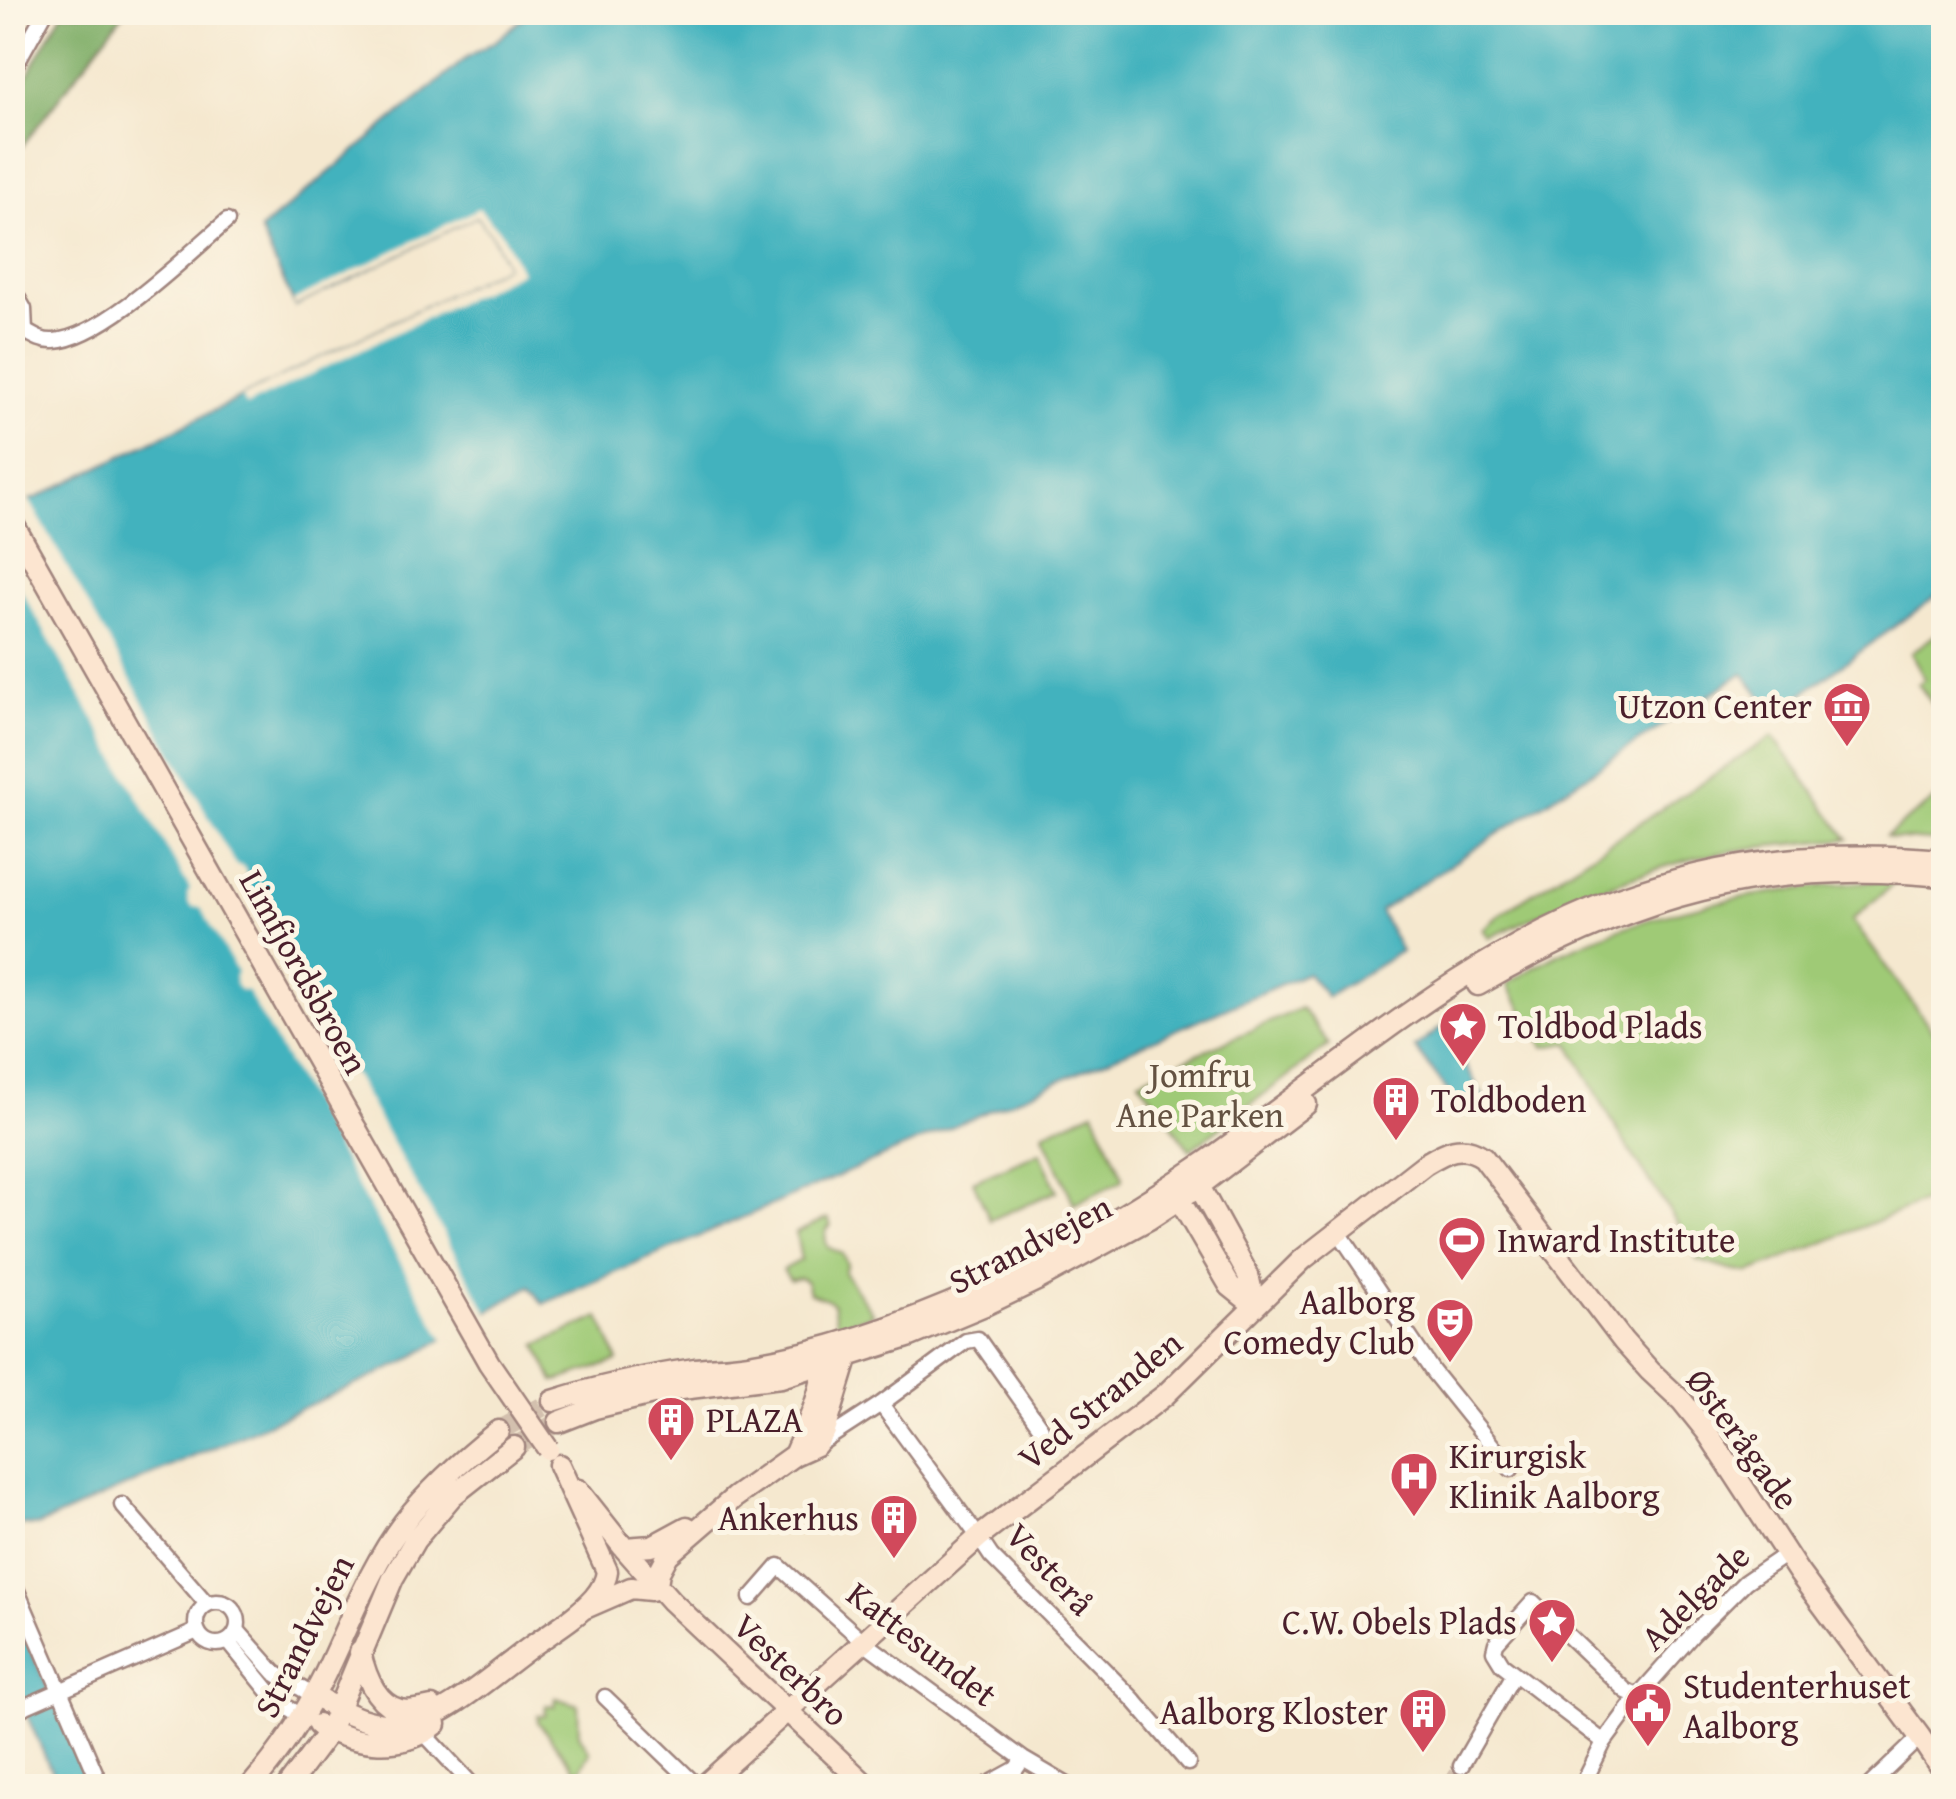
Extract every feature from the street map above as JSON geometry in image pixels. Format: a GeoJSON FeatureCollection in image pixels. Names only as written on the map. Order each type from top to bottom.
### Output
{"type":"FeatureCollection","features":[{"type":"Feature","properties":{"kind":"street"},"geometry":{"type":"LineString","coordinates":[[12,71],[45,12]]}},
{"type":"Feature","properties":{"kind":"street"},"geometry":{"type":"LineString","coordinates":[[26,331],[53,342],[80,335],[127,307],[226,221]]}},
{"type":"Feature","properties":{"kind":"street"},"geometry":{"type":"LineString","coordinates":[[12,288],[24,309],[26,331],[12,346]]}},
{"type":"Feature","properties":{"kind":"street","name":"Limfjordsbroen"},"geometry":{"type":"LineString","coordinates":[[12,522],[470,1331],[553,1457]]}},
{"type":"Feature","properties":{"kind":"street"},"geometry":{"type":"LineString","coordinates":[[1903,864],[1944,860]]}},
{"type":"Feature","properties":{"kind":"street"},"geometry":{"type":"LineString","coordinates":[[1903,864],[1944,876]]}},
{"type":"Feature","properties":{"kind":"street","name":"Strandvejen"},"geometry":{"type":"LineString","coordinates":[[553,1401],[623,1381],[698,1368],[848,1356],[908,1338],[985,1305],[1140,1225],[1466,984],[1588,927],[1676,896],[1743,880],[1903,864]]}},
{"type":"Feature","properties":{"kind":"street","name":"Ved Stranden"},"geometry":{"type":"LineString","coordinates":[[700,1786],[979,1537],[1164,1395],[1338,1230],[1425,1164],[1445,1152],[1462,1148]]}},
{"type":"Feature","properties":{"kind":"street","name":"Østerågade"},"geometry":{"type":"LineString","coordinates":[[1462,1148],[1483,1157],[1634,1354],[1707,1432],[1786,1554],[1944,1774]]}},
{"type":"Feature","properties":{"kind":"street"},"geometry":{"type":"LineString","coordinates":[[1186,1188],[1248,1276],[1255,1306]]}},
{"type":"Feature","properties":{"kind":"street","name":"Strandvejen"},"geometry":{"type":"LineString","coordinates":[[559,1422],[594,1408],[665,1391],[781,1377],[980,1290],[1186,1188]]}},
{"type":"Feature","properties":{"kind":"street"},"geometry":{"type":"LineString","coordinates":[[1338,1230],[1432,1372],[1511,1469]]}},
{"type":"Feature","properties":{"kind":"street","name":"Ved Stranden"},"geometry":{"type":"LineString","coordinates":[[881,1404],[974,1338],[1041,1428]]}},
{"type":"Feature","properties":{"kind":"street"},"geometry":{"type":"LineString","coordinates":[[794,1455],[809,1421],[824,1356]]}},
{"type":"Feature","properties":{"kind":"street"},"geometry":{"type":"LineString","coordinates":[[816,1446],[825,1430],[848,1356]]}},
{"type":"Feature","properties":{"kind":"street"},"geometry":{"type":"LineString","coordinates":[[624,1548],[652,1546],[664,1540],[881,1404]]}},
{"type":"Feature","properties":{"kind":"street","name":"Vesterå"},"geometry":{"type":"LineString","coordinates":[[881,1404],[990,1556],[1133,1698],[1188,1764]]}},
{"type":"Feature","properties":{"kind":"street","name":"Strandvejen"},"geometry":{"type":"LineString","coordinates":[[251,1786],[302,1717],[359,1596],[403,1523],[433,1488],[498,1431]]}},
{"type":"Feature","properties":{"kind":"street","name":"Strandvejen"},"geometry":{"type":"LineString","coordinates":[[288,1786],[329,1731],[393,1578],[415,1540],[452,1496],[514,1447]]}},
{"type":"Feature","properties":{"kind":"street"},"geometry":{"type":"LineString","coordinates":[[232,1636],[275,1673],[359,1720],[392,1725],[412,1724],[430,1717],[583,1608],[604,1583],[607,1571],[553,1457]]}},
{"type":"Feature","properties":{"kind":"street","name":"Vesterbro"},"geometry":{"type":"LineString","coordinates":[[553,1457],[654,1587]]}},
{"type":"Feature","properties":{"kind":"street","name":"Vesterbro"},"geometry":{"type":"LineString","coordinates":[[553,1457],[618,1554],[867,1786]]}},
{"type":"Feature","properties":{"kind":"street"},"geometry":{"type":"LineString","coordinates":[[583,1608],[631,1588],[654,1587],[668,1555],[735,1497]]}},
{"type":"Feature","properties":{"kind":"street"},"geometry":{"type":"LineString","coordinates":[[122,1505],[207,1604]]}},
{"type":"Feature","properties":{"kind":"street","name":"Adelgade"},"geometry":{"type":"LineString","coordinates":[[1582,1786],[1604,1742],[1638,1696],[1745,1582],[1786,1554]]}},
{"type":"Feature","properties":{"kind":"street","name":"Kattesundet"},"geometry":{"type":"LineString","coordinates":[[751,1598],[779,1566],[864,1642],[1022,1760],[1068,1786]]}},
{"type":"Feature","properties":{"kind":"street"},"geometry":{"type":"LineString","coordinates":[[12,1579],[101,1786]]}},
{"type":"Feature","properties":{"kind":"street"},"geometry":{"type":"LineString","coordinates":[[221,1602],[233,1609],[238,1623],[232,1636],[222,1644],[204,1640],[197,1631],[197,1614],[207,1604],[221,1602]]}},
{"type":"Feature","properties":{"kind":"street"},"geometry":{"type":"LineString","coordinates":[[1604,1742],[1502,1664],[1494,1651],[1496,1643],[1533,1602],[1626,1691],[1638,1696]]}},
{"type":"Feature","properties":{"kind":"street"},"geometry":{"type":"LineString","coordinates":[[15,1710],[197,1631]]}},
{"type":"Feature","properties":{"kind":"street"},"geometry":{"type":"LineString","coordinates":[[232,1636],[276,1700],[329,1731],[351,1738],[407,1741],[424,1734],[458,1700]]}},
{"type":"Feature","properties":{"kind":"street"},"geometry":{"type":"LineString","coordinates":[[360,1652],[364,1670],[383,1702],[401,1711],[458,1700]]}},
{"type":"Feature","properties":{"kind":"street"},"geometry":{"type":"LineString","coordinates":[[1460,1766],[1514,1674]]}},
{"type":"Feature","properties":{"kind":"street"},"geometry":{"type":"LineString","coordinates":[[606,1697],[700,1786]]}},
{"type":"Feature","properties":{"kind":"street"},"geometry":{"type":"LineString","coordinates":[[424,1734],[473,1786]]}},
{"type":"Feature","properties":{"kind":"street"},"geometry":{"type":"LineString","coordinates":[[1869,1786],[1920,1737]]}},
{"type":"Feature","properties":{"kind":"street"},"geometry":{"type":"LineString","coordinates":[[986,1786],[1016,1769],[1022,1760]]}},
{"type":"Feature","properties":{"kind":"green space"},"geometry":{"type":"Polygon","coordinates":[[[62,13],[124,13],[13,158],[13,101],[62,13]]]}},
{"type":"Feature","properties":{"kind":"green space"},"geometry":{"type":"Polygon","coordinates":[[[1943,629],[1943,718],[1918,684],[1925,679],[1911,653],[1943,629]]]}},
{"type":"Feature","properties":{"kind":"green space"},"geometry":{"type":"Polygon","coordinates":[[[1773,736],[1848,839],[1743,849],[1681,862],[1584,895],[1489,938],[1483,929],[1502,913],[1773,736]]]}},
{"type":"Feature","properties":{"kind":"green space"},"geometry":{"type":"Polygon","coordinates":[[[1939,797],[1943,803],[1943,842],[1886,836],[1939,797]]]}},
{"type":"Feature","properties":{"kind":"green space"},"geometry":{"type":"Polygon","coordinates":[[[1899,879],[1852,920],[1943,1045],[1943,1194],[1749,1273],[1697,1260],[1569,1043],[1544,1047],[1507,984],[1567,950],[1688,909],[1814,887],[1899,879]]]}},
{"type":"Feature","properties":{"kind":"green space","name":"Jomfru Ane Parken"},"geometry":{"type":"Polygon","coordinates":[[[1301,1008],[1329,1045],[1190,1150],[1139,1080],[1301,1008]]]}},
{"type":"Feature","properties":{"kind":"green space"},"geometry":{"type":"Polygon","coordinates":[[[1094,1111],[1123,1177],[1074,1204],[1044,1135],[1094,1111]]]}},
{"type":"Feature","properties":{"kind":"green space"},"geometry":{"type":"Polygon","coordinates":[[[1040,1152],[1057,1191],[990,1220],[973,1181],[1040,1152]]]}},
{"type":"Feature","properties":{"kind":"green space"},"geometry":{"type":"Polygon","coordinates":[[[828,1218],[828,1247],[842,1254],[847,1264],[844,1272],[873,1314],[837,1326],[833,1304],[809,1293],[806,1281],[790,1280],[783,1270],[801,1260],[796,1233],[828,1218]]]}},
{"type":"Feature","properties":{"kind":"green space"},"geometry":{"type":"Polygon","coordinates":[[[600,1317],[618,1361],[554,1382],[537,1345],[600,1317]]]}},
{"type":"Feature","properties":{"kind":"green space"},"geometry":{"type":"Polygon","coordinates":[[[556,1698],[578,1705],[579,1734],[590,1752],[578,1773],[538,1722],[538,1716],[545,1716],[546,1706],[555,1707],[556,1698]]]}},
{"type":"Feature","properties":{"kind":"water"},"geometry":{"type":"Polygon","coordinates":[[[530,12],[1943,13],[1943,591],[1775,714],[1743,673],[1380,911],[1401,951],[1327,997],[1307,973],[543,1304],[530,1286],[402,1364],[37,1526],[13,1524],[13,505],[36,498],[507,266],[494,238],[477,216],[295,306],[260,230],[469,56],[497,40],[530,12]]]}},
{"type":"Feature","properties":{"kind":"water"},"geometry":{"type":"Polygon","coordinates":[[[1443,1026],[1485,1100],[1465,1114],[1415,1048],[1443,1026]]]}},
{"type":"Feature","properties":{"kind":"water"},"geometry":{"type":"Polygon","coordinates":[[[12,1606],[91,1786],[58,1786],[13,1684],[12,1606]]]}},
{"type":"Feature","properties":{"kind":"pier"},"geometry":{"type":"Polygon","coordinates":[[[479,208],[503,235],[521,272],[246,406],[241,397],[507,266],[494,238],[477,216],[295,306],[293,301],[479,208]]]}},
{"type":"Feature","properties":{"kind":"pier"},"geometry":{"type":"Polygon","coordinates":[[[27,496],[235,864],[244,867],[245,882],[490,1316],[446,1343],[247,991],[236,987],[237,972],[201,908],[189,904],[190,889],[12,574],[12,499],[27,496]]]}},
{"type":"Feature","properties":{"kind":"tunnel"},"geometry":{"type":"LineString","coordinates":[[498,1431],[553,1401]]}},
{"type":"Feature","properties":{"kind":"tunnel"},"geometry":{"type":"LineString","coordinates":[[514,1447],[559,1422]]}},
{"type":"Feature","properties":{"kind":"tunnel"},"geometry":{"type":"LineString","coordinates":[[1449,1785],[1461,1766]]}},
{"type":"Feature","properties":{"kind":"place","name":"Utzon Center"},"geometry":{"type":"Point","coordinates":[1847,748]}},
{"type":"Feature","properties":{"kind":"place","name":"Toldbod Plads"},"geometry":{"type":"Point","coordinates":[1463,1068]}},
{"type":"Feature","properties":{"kind":"place","name":"Toldboden"},"geometry":{"type":"Point","coordinates":[1396,1142]}},
{"type":"Feature","properties":{"kind":"place","name":"Inward Institute"},"geometry":{"type":"Point","coordinates":[1462,1282]}},
{"type":"Feature","properties":{"kind":"place","name":"Aalborg Comedy Club"},"geometry":{"type":"Point","coordinates":[1450,1364]}},
{"type":"Feature","properties":{"kind":"place","name":"PLAZA"},"geometry":{"type":"Point","coordinates":[671,1462]}},
{"type":"Feature","properties":{"kind":"place","name":"Kirurgisk Klinik Aalborg"},"geometry":{"type":"Point","coordinates":[1414,1518]}},
{"type":"Feature","properties":{"kind":"place","name":"Ankerhus"},"geometry":{"type":"Point","coordinates":[894,1560]}},
{"type":"Feature","properties":{"kind":"place","name":"C.W. Obels Plads"},"geometry":{"type":"Point","coordinates":[1552,1664]}},
{"type":"Feature","properties":{"kind":"place","name":"Studenterhuset Aalborg"},"geometry":{"type":"Point","coordinates":[1648,1748]}},
{"type":"Feature","properties":{"kind":"place","name":"Aalborg Kloster"},"geometry":{"type":"Point","coordinates":[1423,1754]}}]}
